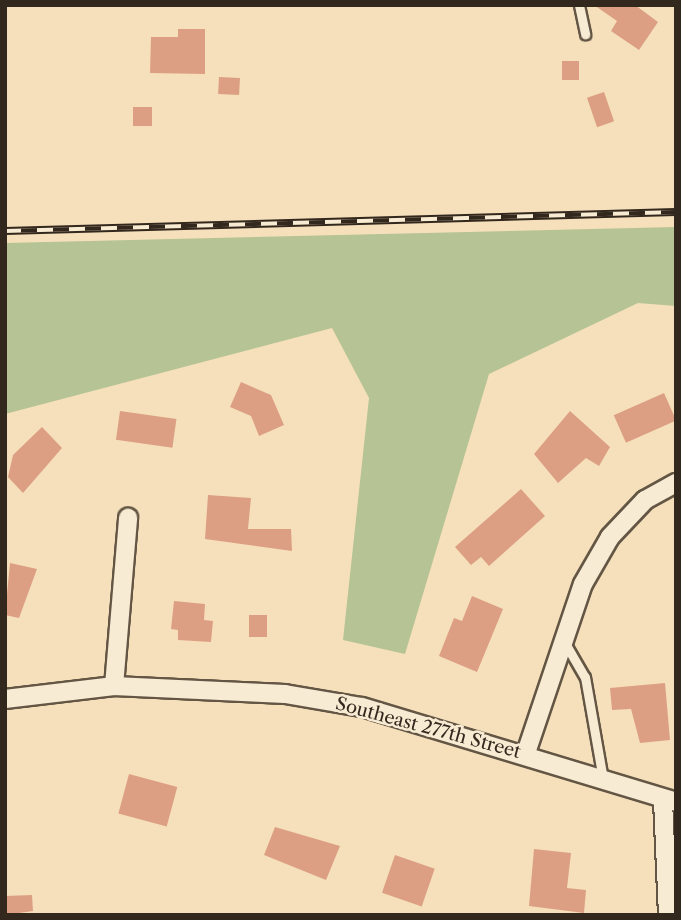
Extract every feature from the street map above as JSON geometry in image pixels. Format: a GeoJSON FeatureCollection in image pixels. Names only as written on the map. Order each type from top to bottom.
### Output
{"type":"FeatureCollection","features":[{"type":"Feature","properties":{"kind":"street"},"geometry":{"type":"LineString","coordinates":[[526,753],[562,638],[610,537],[645,500],[676,483]]}},
{"type":"Feature","properties":{"kind":"street"},"geometry":{"type":"LineString","coordinates":[[114,687],[128,518]]}},
{"type":"Feature","properties":{"kind":"street","name":"Southeast 277th Street"},"geometry":{"type":"LineString","coordinates":[[5,699],[114,687],[285,694],[362,707],[526,753],[669,801]]}},
{"type":"Feature","properties":{"kind":"street"},"geometry":{"type":"LineString","coordinates":[[668,915],[669,801]]}},
{"type":"Feature","properties":{"kind":"lane"},"geometry":{"type":"LineString","coordinates":[[579,5],[585,34]]}},
{"type":"Feature","properties":{"kind":"lane"},"geometry":{"type":"LineString","coordinates":[[562,638],[585,677],[603,779]]}},
{"type":"Feature","properties":{"kind":"green space"},"geometry":{"type":"Polygon","coordinates":[[[676,227],[676,306],[638,303],[489,374],[405,654],[343,640],[369,398],[332,328],[5,414],[5,243],[676,227]]]}},
{"type":"Feature","properties":{"kind":"building"},"geometry":{"type":"Polygon","coordinates":[[[594,5],[635,5],[658,22],[639,50],[611,31],[617,21],[594,5]]]}},
{"type":"Feature","properties":{"kind":"building"},"geometry":{"type":"Polygon","coordinates":[[[178,29],[205,29],[205,74],[150,73],[151,37],[178,37],[178,29]]]}},
{"type":"Feature","properties":{"kind":"building"},"geometry":{"type":"Polygon","coordinates":[[[562,61],[579,61],[579,80],[562,80],[562,61]]]}},
{"type":"Feature","properties":{"kind":"building"},"geometry":{"type":"Polygon","coordinates":[[[219,77],[240,78],[239,95],[218,94],[219,77]]]}},
{"type":"Feature","properties":{"kind":"building"},"geometry":{"type":"Polygon","coordinates":[[[604,92],[614,121],[597,127],[587,98],[604,92]]]}},
{"type":"Feature","properties":{"kind":"building"},"geometry":{"type":"Polygon","coordinates":[[[133,107],[152,107],[152,126],[133,126],[133,107]]]}},
{"type":"Feature","properties":{"kind":"building"},"geometry":{"type":"Polygon","coordinates":[[[241,382],[271,395],[284,425],[259,436],[251,416],[230,407],[241,382]]]}},
{"type":"Feature","properties":{"kind":"building"},"geometry":{"type":"Polygon","coordinates":[[[664,393],[676,420],[626,443],[614,415],[664,393]]]}},
{"type":"Feature","properties":{"kind":"building"},"geometry":{"type":"Polygon","coordinates":[[[120,411],[176,419],[172,448],[116,440],[120,411]]]}},
{"type":"Feature","properties":{"kind":"building"},"geometry":{"type":"Polygon","coordinates":[[[570,411],[610,447],[599,466],[586,458],[558,483],[534,454],[570,411]]]}},
{"type":"Feature","properties":{"kind":"building"},"geometry":{"type":"Polygon","coordinates":[[[42,427],[62,448],[23,493],[8,477],[13,455],[42,427]]]}},
{"type":"Feature","properties":{"kind":"building"},"geometry":{"type":"Polygon","coordinates":[[[521,489],[545,516],[489,566],[481,557],[471,565],[455,547],[521,489]]]}},
{"type":"Feature","properties":{"kind":"building"},"geometry":{"type":"Polygon","coordinates":[[[208,495],[251,498],[248,529],[291,529],[292,551],[205,539],[208,495]]]}},
{"type":"Feature","properties":{"kind":"building"},"geometry":{"type":"Polygon","coordinates":[[[10,563],[37,569],[19,618],[5,615],[10,563]]]}},
{"type":"Feature","properties":{"kind":"building"},"geometry":{"type":"Polygon","coordinates":[[[472,596],[503,609],[477,672],[439,656],[454,618],[462,621],[472,596]]]}},
{"type":"Feature","properties":{"kind":"building"},"geometry":{"type":"Polygon","coordinates":[[[174,601],[205,604],[204,620],[213,621],[211,642],[178,640],[178,630],[171,629],[174,601]]]}},
{"type":"Feature","properties":{"kind":"building"},"geometry":{"type":"Polygon","coordinates":[[[249,615],[267,615],[267,637],[249,637],[249,615]]]}},
{"type":"Feature","properties":{"kind":"building"},"geometry":{"type":"Polygon","coordinates":[[[665,683],[670,740],[640,743],[631,709],[612,710],[610,688],[665,683]]]}},
{"type":"Feature","properties":{"kind":"building"},"geometry":{"type":"Polygon","coordinates":[[[129,774],[177,787],[167,827],[118,814],[129,774]]]}},
{"type":"Feature","properties":{"kind":"building"},"geometry":{"type":"Polygon","coordinates":[[[275,827],[340,846],[326,880],[264,855],[275,827]]]}},
{"type":"Feature","properties":{"kind":"building"},"geometry":{"type":"Polygon","coordinates":[[[534,849],[571,853],[567,888],[586,890],[584,913],[529,906],[534,849]]]}},
{"type":"Feature","properties":{"kind":"building"},"geometry":{"type":"Polygon","coordinates":[[[395,855],[435,869],[422,906],[382,893],[395,855]]]}},
{"type":"Feature","properties":{"kind":"building"},"geometry":{"type":"Polygon","coordinates":[[[32,895],[33,911],[5,915],[5,896],[32,895]]]}},
{"type":"Feature","properties":{"kind":"railway"},"geometry":{"type":"LineString","coordinates":[[5,231],[676,212]]}}]}
